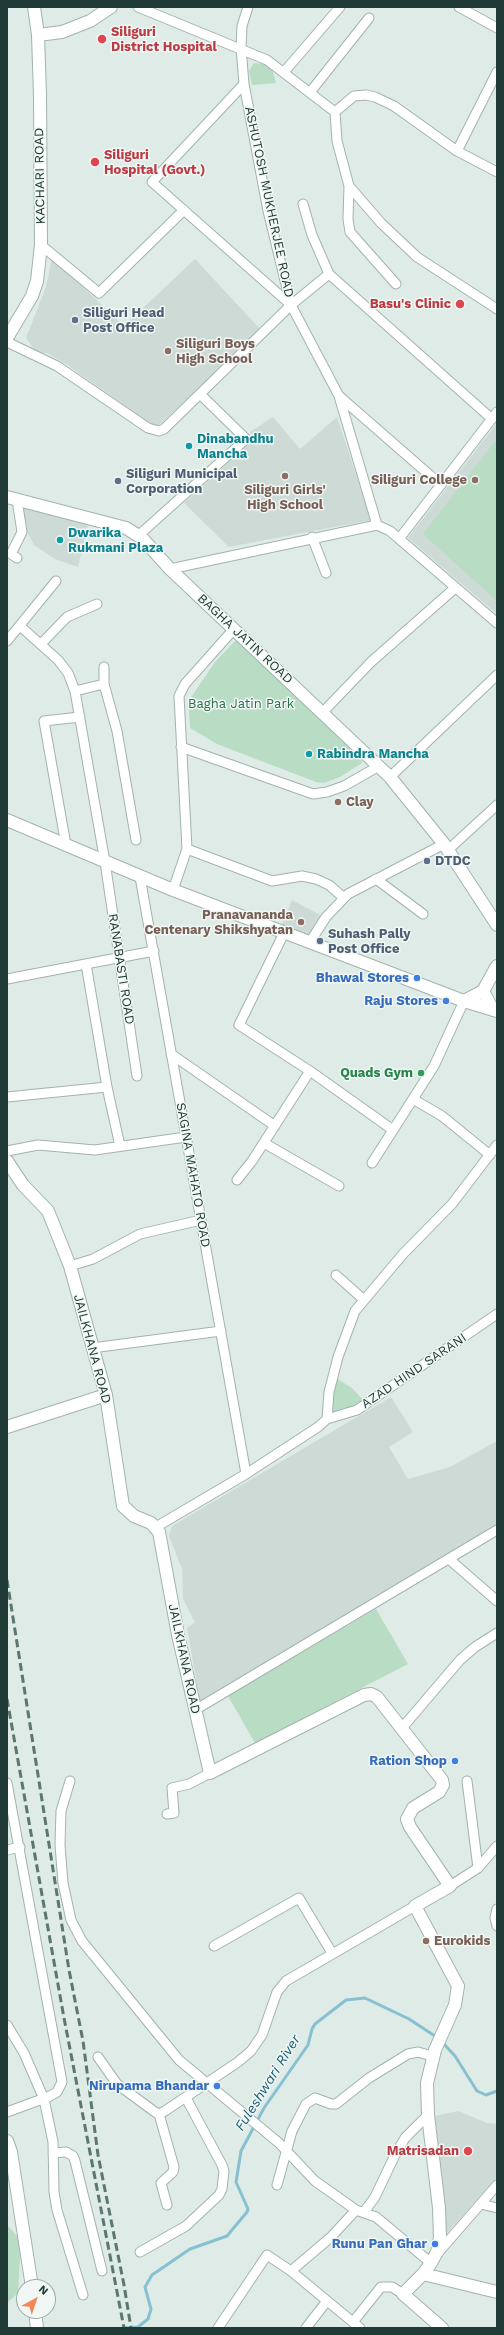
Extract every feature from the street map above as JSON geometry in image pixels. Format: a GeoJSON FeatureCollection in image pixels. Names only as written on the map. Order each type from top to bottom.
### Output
{"type":"FeatureCollection","features":[{"type":"Feature","properties":{"kind":"street","name":"KACHARI ROAD"},"geometry":{"type":"LineString","coordinates":[[7,338],[32,296],[37,281],[41,244],[38,35],[34,7]]}},
{"type":"Feature","properties":{"kind":"street"},"geometry":{"type":"LineString","coordinates":[[38,35],[62,32],[90,21],[111,7]]}},
{"type":"Feature","properties":{"kind":"street"},"geometry":{"type":"LineString","coordinates":[[138,7],[241,48],[267,60],[311,92],[335,112],[337,141],[349,186],[348,219],[350,232],[396,284]]}},
{"type":"Feature","properties":{"kind":"street","name":"ASHUTOSH MUKHERJEE ROAD"},"geometry":{"type":"LineString","coordinates":[[248,7],[242,26],[241,48],[244,84],[268,211],[291,305],[339,396],[377,525]]}},
{"type":"Feature","properties":{"kind":"street"},"geometry":{"type":"LineString","coordinates":[[284,72],[340,7]]}},
{"type":"Feature","properties":{"kind":"street"},"geometry":{"type":"LineString","coordinates":[[460,7],[497,28]]}},
{"type":"Feature","properties":{"kind":"street"},"geometry":{"type":"LineString","coordinates":[[311,92],[369,18]]}},
{"type":"Feature","properties":{"kind":"street"},"geometry":{"type":"LineString","coordinates":[[457,151],[497,72]]}},
{"type":"Feature","properties":{"kind":"street"},"geometry":{"type":"LineString","coordinates":[[244,84],[152,182],[291,305]]}},
{"type":"Feature","properties":{"kind":"street"},"geometry":{"type":"LineString","coordinates":[[335,112],[354,96],[366,95],[375,97],[394,106],[457,151],[497,172]]}},
{"type":"Feature","properties":{"kind":"street"},"geometry":{"type":"LineString","coordinates":[[349,186],[380,223],[417,257],[497,309]]}},
{"type":"Feature","properties":{"kind":"street"},"geometry":{"type":"LineString","coordinates":[[303,204],[312,235],[329,274],[494,415],[399,540]]}},
{"type":"Feature","properties":{"kind":"street"},"geometry":{"type":"LineString","coordinates":[[41,244],[99,294],[184,210]]}},
{"type":"Feature","properties":{"kind":"street"},"geometry":{"type":"LineString","coordinates":[[7,342],[57,366],[154,431],[164,429],[291,305],[329,274]]}},
{"type":"Feature","properties":{"kind":"street"},"geometry":{"type":"LineString","coordinates":[[139,535],[246,439],[200,394]]}},
{"type":"Feature","properties":{"kind":"street"},"geometry":{"type":"LineString","coordinates":[[339,396],[441,485]]}},
{"type":"Feature","properties":{"kind":"street"},"geometry":{"type":"LineString","coordinates":[[12,498],[22,532],[11,554],[17,558]]}},
{"type":"Feature","properties":{"kind":"street","name":"BAGHA JATIN ROAD"},"geometry":{"type":"LineString","coordinates":[[12,498],[126,528],[139,535],[170,569],[323,712],[390,777],[446,847],[497,925]]}},
{"type":"Feature","properties":{"kind":"street"},"geometry":{"type":"LineString","coordinates":[[170,569],[312,537],[377,525],[390,532],[497,623]]}},
{"type":"Feature","properties":{"kind":"street"},"geometry":{"type":"LineString","coordinates":[[312,537],[326,573]]}},
{"type":"Feature","properties":{"kind":"street"},"geometry":{"type":"LineString","coordinates":[[7,641],[56,581]]}},
{"type":"Feature","properties":{"kind":"street"},"geometry":{"type":"LineString","coordinates":[[323,712],[371,662],[455,588]]}},
{"type":"Feature","properties":{"kind":"street"},"geometry":{"type":"LineString","coordinates":[[41,644],[67,617],[97,604]]}},
{"type":"Feature","properties":{"kind":"street","name":"RANABASTI ROAD"},"geometry":{"type":"LineString","coordinates":[[20,626],[64,666],[74,691],[80,716],[105,862],[137,1076]]}},
{"type":"Feature","properties":{"kind":"street"},"geometry":{"type":"LineString","coordinates":[[173,890],[187,849],[178,707],[181,690],[234,629]]}},
{"type":"Feature","properties":{"kind":"street"},"geometry":{"type":"LineString","coordinates":[[104,667],[104,684],[117,731],[136,840]]}},
{"type":"Feature","properties":{"kind":"street"},"geometry":{"type":"LineString","coordinates":[[390,777],[497,675]]}},
{"type":"Feature","properties":{"kind":"street"},"geometry":{"type":"LineString","coordinates":[[74,691],[104,684]]}},
{"type":"Feature","properties":{"kind":"street"},"geometry":{"type":"LineString","coordinates":[[66,845],[44,721],[80,716]]}},
{"type":"Feature","properties":{"kind":"street"},"geometry":{"type":"LineString","coordinates":[[181,747],[317,794],[344,786],[379,766]]}},
{"type":"Feature","properties":{"kind":"street"},"geometry":{"type":"LineString","coordinates":[[310,942],[319,926],[344,898],[376,879],[446,847],[497,805]]}},
{"type":"Feature","properties":{"kind":"street"},"geometry":{"type":"LineString","coordinates":[[7,820],[173,890],[464,1001],[495,1011]]}},
{"type":"Feature","properties":{"kind":"street"},"geometry":{"type":"LineString","coordinates":[[187,849],[272,880],[302,876],[316,879],[329,885],[344,898]]}},
{"type":"Feature","properties":{"kind":"street","name":"SAGINA MAHATO ROAD"},"geometry":{"type":"LineString","coordinates":[[140,877],[246,1474]]}},
{"type":"Feature","properties":{"kind":"street"},"geometry":{"type":"LineString","coordinates":[[376,879],[423,914]]}},
{"type":"Feature","properties":{"kind":"street"},"geometry":{"type":"LineString","coordinates":[[284,933],[239,1025],[310,1071],[393,1130]]}},
{"type":"Feature","properties":{"kind":"street"},"geometry":{"type":"LineString","coordinates":[[7,979],[154,951]]}},
{"type":"Feature","properties":{"kind":"street"},"geometry":{"type":"LineString","coordinates":[[86,964],[107,1087],[120,1146]]}},
{"type":"Feature","properties":{"kind":"street"},"geometry":{"type":"LineString","coordinates":[[372,1163],[434,1066],[464,1001],[483,991],[497,966]]}},
{"type":"Feature","properties":{"kind":"street"},"geometry":{"type":"LineString","coordinates":[[483,991],[495,1011]]}},
{"type":"Feature","properties":{"kind":"street"},"geometry":{"type":"LineString","coordinates":[[171,1054],[275,1126]]}},
{"type":"Feature","properties":{"kind":"street"},"geometry":{"type":"LineString","coordinates":[[237,1180],[264,1143],[310,1071]]}},
{"type":"Feature","properties":{"kind":"street"},"geometry":{"type":"LineString","coordinates":[[7,1097],[107,1087]]}},
{"type":"Feature","properties":{"kind":"street"},"geometry":{"type":"LineString","coordinates":[[413,1099],[442,1116],[490,1155]]}},
{"type":"Feature","properties":{"kind":"street"},"geometry":{"type":"LineString","coordinates":[[7,1151],[38,1145],[95,1150],[186,1137]]}},
{"type":"Feature","properties":{"kind":"street"},"geometry":{"type":"LineString","coordinates":[[264,1143],[339,1186]]}},
{"type":"Feature","properties":{"kind":"street"},"geometry":{"type":"LineString","coordinates":[[156,1527],[246,1474],[318,1427],[327,1419],[329,1392],[350,1319],[363,1299],[452,1204],[497,1145]]}},
{"type":"Feature","properties":{"kind":"street","name":"JAILKHANA ROAD"},"geometry":{"type":"LineString","coordinates":[[7,1161],[23,1185],[48,1211],[70,1266],[106,1395],[123,1506],[134,1516],[156,1527],[161,1538],[195,1710],[210,1774]]}},
{"type":"Feature","properties":{"kind":"street"},"geometry":{"type":"LineString","coordinates":[[70,1266],[93,1259],[140,1234],[201,1220]]}},
{"type":"Feature","properties":{"kind":"street"},"geometry":{"type":"LineString","coordinates":[[336,1275],[363,1299]]}},
{"type":"Feature","properties":{"kind":"street","name":"AZAD HIND SARANI"},"geometry":{"type":"LineString","coordinates":[[327,1419],[357,1410],[497,1314]]}},
{"type":"Feature","properties":{"kind":"street"},"geometry":{"type":"LineString","coordinates":[[92,1348],[221,1331]]}},
{"type":"Feature","properties":{"kind":"street"},"geometry":{"type":"LineString","coordinates":[[7,1425],[106,1395]]}},
{"type":"Feature","properties":{"kind":"street"},"geometry":{"type":"LineString","coordinates":[[195,1710],[497,1530]]}},
{"type":"Feature","properties":{"kind":"street"},"geometry":{"type":"LineString","coordinates":[[449,1558],[497,1601]]}},
{"type":"Feature","properties":{"kind":"street"},"geometry":{"type":"LineString","coordinates":[[402,1728],[460,1660],[474,1647],[497,1634]]}},
{"type":"Feature","properties":{"kind":"street"},"geometry":{"type":"LineString","coordinates":[[167,1814],[174,1813],[172,1788],[189,1784],[364,1695],[371,1694],[377,1697],[442,1780],[443,1785],[439,1792],[413,1808],[407,1819],[410,1828],[450,1886]]}},
{"type":"Feature","properties":{"kind":"street"},"geometry":{"type":"LineString","coordinates":[[70,1781],[61,1811],[59,1837],[64,1890],[73,1927],[82,1941],[179,2060],[206,2084],[265,2131],[287,2151],[315,2181],[360,2211],[376,2217],[433,2259]]}},
{"type":"Feature","properties":{"kind":"street"},"geometry":{"type":"LineString","coordinates":[[467,1781],[478,1868]]}},
{"type":"Feature","properties":{"kind":"street"},"geometry":{"type":"LineString","coordinates":[[7,1783],[20,1847],[62,2082],[57,2092],[44,2099],[7,2112]]}},
{"type":"Feature","properties":{"kind":"street"},"geometry":{"type":"LineString","coordinates":[[159,2114],[186,2098],[245,2057],[257,2043],[282,1984],[332,1953],[450,1886],[478,1868],[497,1846]]}},
{"type":"Feature","properties":{"kind":"street"},"geometry":{"type":"LineString","coordinates":[[7,1850],[20,1847]]}},
{"type":"Feature","properties":{"kind":"street"},"geometry":{"type":"LineString","coordinates":[[214,1946],[299,1898],[332,1953]]}},
{"type":"Feature","properties":{"kind":"street"},"geometry":{"type":"LineString","coordinates":[[415,1906],[458,1986],[458,1995],[433,2053],[427,2083],[428,2115],[439,2208],[440,2238],[433,2259]]}},
{"type":"Feature","properties":{"kind":"street"},"geometry":{"type":"LineString","coordinates":[[497,1909],[495,1918],[497,1926]]}},
{"type":"Feature","properties":{"kind":"street"},"geometry":{"type":"LineString","coordinates":[[7,2025],[24,2053],[44,2099],[53,2142],[54,2192],[57,2210],[83,2295]]}},
{"type":"Feature","properties":{"kind":"street"},"geometry":{"type":"LineString","coordinates":[[277,2185],[292,2131],[301,2112],[310,2101],[315,2098],[331,2104],[336,2104],[369,2078],[408,2054],[418,2052],[433,2053]]}},
{"type":"Feature","properties":{"kind":"street"},"geometry":{"type":"LineString","coordinates":[[98,2058],[117,2084],[159,2114],[174,2167],[173,2172],[161,2183],[166,2205]]}},
{"type":"Feature","properties":{"kind":"street"},"geometry":{"type":"LineString","coordinates":[[140,2252],[186,2226],[213,2200],[222,2189],[224,2171],[222,2165],[186,2098]]}},
{"type":"Feature","properties":{"kind":"street"},"geometry":{"type":"LineString","coordinates":[[291,2271],[375,2197],[395,2155],[405,2138],[428,2115]]}},
{"type":"Feature","properties":{"kind":"street"},"geometry":{"type":"LineString","coordinates":[[7,2141],[11,2186],[30,2279]]}},
{"type":"Feature","properties":{"kind":"street"},"geometry":{"type":"LineString","coordinates":[[53,2153],[66,2152],[73,2156],[102,2272]]}},
{"type":"Feature","properties":{"kind":"street"},"geometry":{"type":"LineString","coordinates":[[403,2294],[423,2274],[433,2259],[497,2185]]}},
{"type":"Feature","properties":{"kind":"street"},"geometry":{"type":"LineString","coordinates":[[481,2204],[497,2208]]}},
{"type":"Feature","properties":{"kind":"street"},"geometry":{"type":"LineString","coordinates":[[218,2328],[267,2255],[291,2271],[357,2326],[381,2287],[392,2287],[403,2294],[442,2328]]}},
{"type":"Feature","properties":{"kind":"street"},"geometry":{"type":"LineString","coordinates":[[423,2274],[497,2292]]}},
{"type":"Feature","properties":{"kind":"street"},"geometry":{"type":"LineString","coordinates":[[306,2328],[327,2301]]}},
{"type":"Feature","properties":{"kind":"shaded area","name":"Siliguri Boys High School"},"geometry":{"type":"Polygon","coordinates":[[[52,258],[124,326],[195,259],[261,330],[159,425],[154,426],[66,364],[47,353],[36,352],[26,338],[46,287],[52,258]]]}},
{"type":"Feature","properties":{"kind":"shaded area","name":"Siliguri Girls' High School"},"geometry":{"type":"Polygon","coordinates":[[[273,417],[300,449],[337,417],[371,520],[229,547],[184,503],[254,439],[250,432],[273,417]]]}},
{"type":"Feature","properties":{"kind":"shaded area","name":"Siliguri College"},"geometry":{"type":"Polygon","coordinates":[[[497,423],[497,614],[408,538],[497,423]]]}},
{"type":"Feature","properties":{"kind":"shaded area","name":"Dwarika Rukmani Plaza"},"geometry":{"type":"Polygon","coordinates":[[[22,506],[88,524],[78,567],[55,559],[34,545],[25,528],[22,506]]]}},
{"type":"Feature","properties":{"kind":"shaded area","name":"Pranavananda Centenary Shikshyatan"},"geometry":{"type":"Polygon","coordinates":[[[292,900],[324,917],[308,938],[281,927],[292,900]]]}},
{"type":"Feature","properties":{"kind":"shaded area"},"geometry":{"type":"Polygon","coordinates":[[[391,1397],[413,1432],[389,1447],[408,1479],[450,1467],[497,1441],[497,1524],[200,1701],[187,1628],[195,1622],[183,1599],[182,1569],[169,1536],[172,1526],[391,1397]]]}},
{"type":"Feature","properties":{"kind":"shaded area","name":"Matrisadan"},"geometry":{"type":"Polygon","coordinates":[[[458,2111],[487,2123],[497,2124],[497,2177],[446,2234],[435,2116],[458,2111]]]}},
{"type":"Feature","properties":{"kind":"green space"},"geometry":{"type":"Polygon","coordinates":[[[254,63],[265,64],[272,69],[276,83],[252,85],[249,71],[254,63]]]}},
{"type":"Feature","properties":{"kind":"green space","name":"Siliguri College"},"geometry":{"type":"Polygon","coordinates":[[[497,439],[497,601],[423,534],[497,439]]]}},
{"type":"Feature","properties":{"kind":"green space","name":"Bagha Jatin Park"},"geometry":{"type":"Polygon","coordinates":[[[237,639],[361,757],[362,763],[340,777],[324,783],[316,782],[217,744],[190,728],[189,709],[192,696],[215,662],[237,639]]]}},
{"type":"Feature","properties":{"kind":"green space"},"geometry":{"type":"Polygon","coordinates":[[[336,1378],[352,1388],[364,1401],[340,1412],[333,1412],[331,1404],[336,1378]]]}},
{"type":"Feature","properties":{"kind":"green space"},"geometry":{"type":"Polygon","coordinates":[[[376,1609],[408,1664],[255,1743],[228,1696],[376,1609]]]}},
{"type":"Feature","properties":{"kind":"green space"},"geometry":{"type":"Polygon","coordinates":[[[7,2225],[21,2240],[19,2279],[16,2279],[16,2295],[7,2303],[7,2225]]]}},
{"type":"Feature","properties":{"kind":"waterway","name":"Fuleshwari River"},"geometry":{"type":"LineString","coordinates":[[122,2328],[138,2327],[148,2319],[151,2309],[145,2287],[152,2275],[190,2249],[227,2236],[247,2212],[248,2209],[236,2182],[241,2151],[264,2108],[308,2045],[312,2029],[315,2024],[346,2000],[365,1998],[409,2019],[438,2038]]}},
{"type":"Feature","properties":{"kind":"waterway","name":"Fuleshwari River"},"geometry":{"type":"LineString","coordinates":[[442,2042],[455,2056],[477,2091],[486,2095],[497,2091]]}},
{"type":"Feature","properties":{"kind":"railway"},"geometry":{"type":"LineString","coordinates":[[7,1580],[69,1970],[83,2041],[98,2155],[131,2328]]}},
{"type":"Feature","properties":{"kind":"railway"},"geometry":{"type":"LineString","coordinates":[[7,1699],[64,2018],[124,2328]]}},
{"type":"Feature","properties":{"kind":"place","name":"Siliguri District Hospital"},"geometry":{"type":"Point","coordinates":[102,39]}},
{"type":"Feature","properties":{"kind":"place","name":"Siliguri Hospital (Govt.)"},"geometry":{"type":"Point","coordinates":[95,162]}},
{"type":"Feature","properties":{"kind":"place","name":"Basu's Clinic"},"geometry":{"type":"Point","coordinates":[460,304]}},
{"type":"Feature","properties":{"kind":"place","name":"Siliguri Head Post Office"},"geometry":{"type":"Point","coordinates":[75,320]}},
{"type":"Feature","properties":{"kind":"place","name":"Siliguri Boys High School"},"geometry":{"type":"Point","coordinates":[168,351]}},
{"type":"Feature","properties":{"kind":"place","name":"Dinabandhu Mancha"},"geometry":{"type":"Point","coordinates":[189,446]}},
{"type":"Feature","properties":{"kind":"place","name":"Siliguri Girls' High School"},"geometry":{"type":"Point","coordinates":[285,476]}},
{"type":"Feature","properties":{"kind":"place","name":"Siliguri College"},"geometry":{"type":"Point","coordinates":[475,480]}},
{"type":"Feature","properties":{"kind":"place","name":"Siliguri Municipal Corporation"},"geometry":{"type":"Point","coordinates":[118,481]}},
{"type":"Feature","properties":{"kind":"place","name":"Dwarika Rukmani Plaza"},"geometry":{"type":"Point","coordinates":[60,540]}},
{"type":"Feature","properties":{"kind":"place","name":"Rabindra Mancha"},"geometry":{"type":"Point","coordinates":[309,754]}},
{"type":"Feature","properties":{"kind":"place","name":"Clay"},"geometry":{"type":"Point","coordinates":[338,802]}},
{"type":"Feature","properties":{"kind":"place","name":"DTDC"},"geometry":{"type":"Point","coordinates":[427,861]}},
{"type":"Feature","properties":{"kind":"place","name":"Pranavananda Centenary Shikshyatan"},"geometry":{"type":"Point","coordinates":[301,922]}},
{"type":"Feature","properties":{"kind":"place","name":"Suhash Pally Post Office"},"geometry":{"type":"Point","coordinates":[320,941]}},
{"type":"Feature","properties":{"kind":"place","name":"Bhawal Stores"},"geometry":{"type":"Point","coordinates":[417,978]}},
{"type":"Feature","properties":{"kind":"place","name":"Raju Stores"},"geometry":{"type":"Point","coordinates":[446,1001]}},
{"type":"Feature","properties":{"kind":"place","name":"Quads Gym"},"geometry":{"type":"Point","coordinates":[421,1073]}},
{"type":"Feature","properties":{"kind":"place","name":"Ration Shop"},"geometry":{"type":"Point","coordinates":[455,1761]}},
{"type":"Feature","properties":{"kind":"place","name":"Eurokids"},"geometry":{"type":"Point","coordinates":[426,1941]}},
{"type":"Feature","properties":{"kind":"place","name":"Nirupama Bhandar"},"geometry":{"type":"Point","coordinates":[217,2086]}},
{"type":"Feature","properties":{"kind":"place","name":"Matrisadan"},"geometry":{"type":"Point","coordinates":[468,2151]}},
{"type":"Feature","properties":{"kind":"place","name":"Runu Pan Ghar"},"geometry":{"type":"Point","coordinates":[435,2244]}}]}
